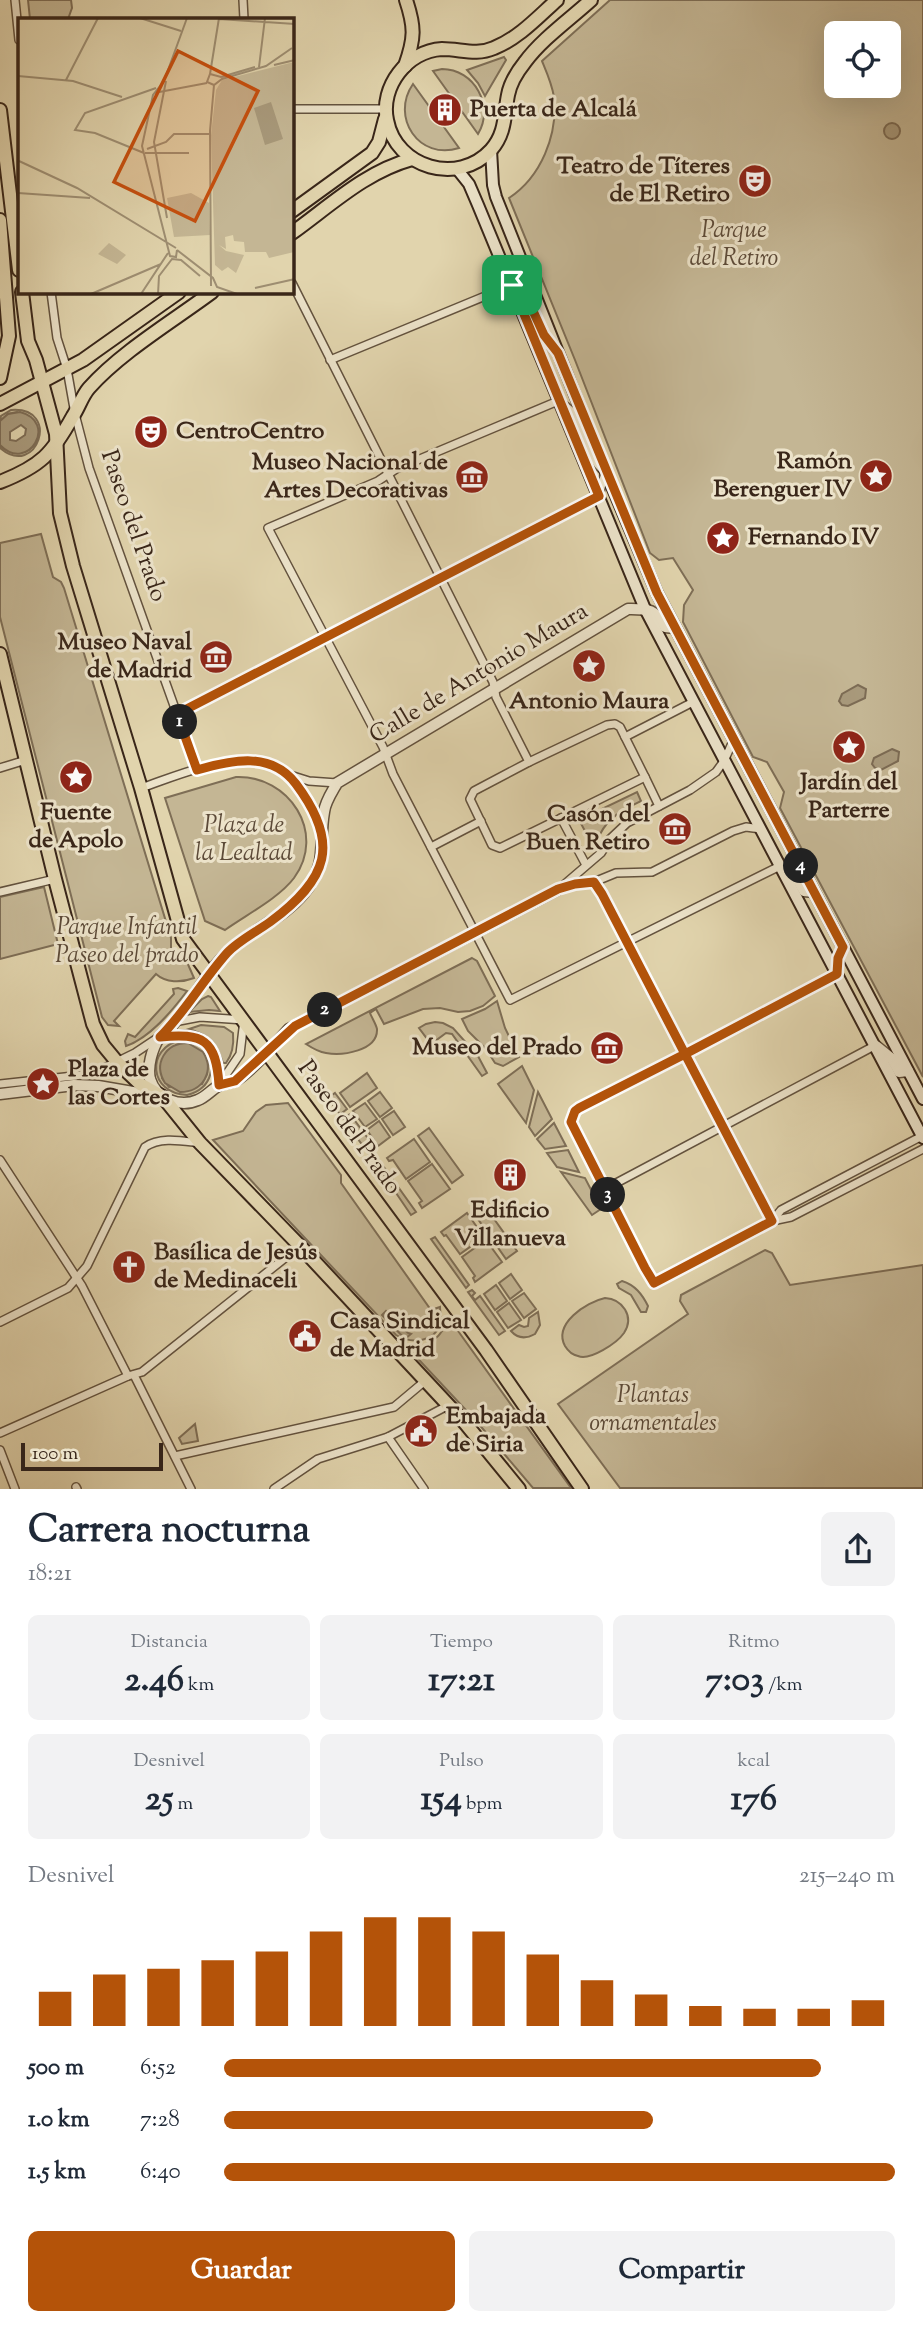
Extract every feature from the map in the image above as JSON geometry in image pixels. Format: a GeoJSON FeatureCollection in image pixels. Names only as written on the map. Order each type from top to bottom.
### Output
{"type":"FeatureCollection","features":[{"type":"Feature","properties":{"kind":"main road"},"geometry":{"type":"LineString","coordinates":[[405,0],[414,24],[412,45],[405,66]]}},
{"type":"Feature","properties":{"kind":"main road"},"geometry":{"type":"LineString","coordinates":[[294,210],[372,153],[383,133],[391,85],[405,66],[431,51],[457,50],[471,53],[495,48],[512,39],[558,0]]}},
{"type":"Feature","properties":{"kind":"main road"},"geometry":{"type":"LineString","coordinates":[[386,112],[392,136],[412,159],[435,169],[457,169],[479,160],[491,150],[500,136],[510,87],[527,59],[591,0]]}},
{"type":"Feature","properties":{"kind":"main road"},"geometry":{"type":"LineString","coordinates":[[0,110],[18,262]]}},
{"type":"Feature","properties":{"kind":"main road"},"geometry":{"type":"LineString","coordinates":[[491,150],[496,197],[657,593],[923,1099]]}},
{"type":"Feature","properties":{"kind":"main road"},"geometry":{"type":"LineString","coordinates":[[294,232],[369,176],[388,165],[412,159]]}},
{"type":"Feature","properties":{"kind":"main road"},"geometry":{"type":"LineString","coordinates":[[457,169],[468,184],[512,285],[645,609],[923,1137]]}},
{"type":"Feature","properties":{"kind":"main road"},"geometry":{"type":"LineString","coordinates":[[0,220],[9,336],[0,378]]}},
{"type":"Feature","properties":{"kind":"main road","name":"Paseo del Prado"},"geometry":{"type":"LineString","coordinates":[[22,294],[28,341],[57,443],[60,513],[72,566],[141,788],[183,939],[486,1350],[582,1489]]}},
{"type":"Feature","properties":{"kind":"main road"},"geometry":{"type":"LineString","coordinates":[[0,404],[83,360],[176,294]]}},
{"type":"Feature","properties":{"kind":"main road"},"geometry":{"type":"LineString","coordinates":[[0,482],[39,463],[57,443],[87,390],[119,361],[209,294]]}},
{"type":"Feature","properties":{"kind":"main road"},"geometry":{"type":"LineString","coordinates":[[83,360],[96,371],[96,382]]}},
{"type":"Feature","properties":{"kind":"main road"},"geometry":{"type":"LineString","coordinates":[[0,654],[93,1024],[103,1045],[140,1084],[163,1097],[200,1143],[465,1423],[519,1489]]}},
{"type":"Feature","properties":{"kind":"street"},"geometry":{"type":"LineString","coordinates":[[15,0],[18,30]]}},
{"type":"Feature","properties":{"kind":"street"},"geometry":{"type":"LineString","coordinates":[[243,0],[244,18]]}},
{"type":"Feature","properties":{"kind":"street"},"geometry":{"type":"LineString","coordinates":[[294,109],[386,112]]}},
{"type":"Feature","properties":{"kind":"street"},"geometry":{"type":"LineString","coordinates":[[330,360],[512,285],[523,289],[544,335],[558,353]]}},
{"type":"Feature","properties":{"kind":"street"},"geometry":{"type":"LineString","coordinates":[[294,288],[493,682],[496,697],[529,762]]}},
{"type":"Feature","properties":{"kind":"street","name":"Paseo del Prado"},"geometry":{"type":"LineString","coordinates":[[51,294],[57,338],[94,484],[197,770]]}},
{"type":"Feature","properties":{"kind":"street"},"geometry":{"type":"LineString","coordinates":[[177,714],[325,638],[599,496],[605,470],[593,457],[576,417],[558,401],[388,473],[378,481],[268,528],[325,638],[386,754],[393,774],[510,1000],[780,866],[799,882],[804,891],[814,892]]}},
{"type":"Feature","properties":{"kind":"street","name":"Calle de Antonio Maura"},"geometry":{"type":"LineString","coordinates":[[337,783],[628,609],[645,609]]}},
{"type":"Feature","properties":{"kind":"street"},"geometry":{"type":"LineString","coordinates":[[645,609],[659,615],[665,626],[675,628]]}},
{"type":"Feature","properties":{"kind":"street"},"geometry":{"type":"LineString","coordinates":[[625,737],[693,702]]}},
{"type":"Feature","properties":{"kind":"street"},"geometry":{"type":"LineString","coordinates":[[645,778],[500,848],[492,845],[470,799],[474,791],[529,762],[607,725],[615,724],[620,727],[659,806]]}},
{"type":"Feature","properties":{"kind":"street"},"geometry":{"type":"LineString","coordinates":[[558,889],[601,853],[610,839],[627,823],[712,776],[724,761],[734,739]]}},
{"type":"Feature","properties":{"kind":"street"},"geometry":{"type":"LineString","coordinates":[[0,768],[26,760]]}},
{"type":"Feature","properties":{"kind":"street"},"geometry":{"type":"LineString","coordinates":[[0,1084],[92,1074],[135,1053],[160,1037],[174,1023],[200,984],[229,951],[271,922],[304,894],[321,862],[324,810],[337,783],[309,782],[271,764],[249,760],[228,761],[141,788]]}},
{"type":"Feature","properties":{"kind":"street"},"geometry":{"type":"LineString","coordinates":[[289,774],[307,798],[323,833]]}},
{"type":"Feature","properties":{"kind":"street"},"geometry":{"type":"LineString","coordinates":[[561,818],[586,865]]}},
{"type":"Feature","properties":{"kind":"street"},"geometry":{"type":"LineString","coordinates":[[431,847],[481,821]]}},
{"type":"Feature","properties":{"kind":"street"},"geometry":{"type":"LineString","coordinates":[[219,1085],[235,1081],[289,1029],[558,889],[594,882],[616,873],[652,872],[733,831],[746,827],[761,829]]}},
{"type":"Feature","properties":{"kind":"street"},"geometry":{"type":"LineString","coordinates":[[0,892],[55,878]]}},
{"type":"Feature","properties":{"kind":"street"},"geometry":{"type":"LineString","coordinates":[[594,882],[772,1221]]}},
{"type":"Feature","properties":{"kind":"street"},"geometry":{"type":"LineString","coordinates":[[843,947],[838,958],[837,974],[579,1108],[571,1122],[654,1283],[772,1221],[791,1217],[923,1149]]}},
{"type":"Feature","properties":{"kind":"street"},"geometry":{"type":"LineString","coordinates":[[0,1094],[74,1085],[98,1086],[163,1097],[180,1103],[190,1103],[203,1098],[219,1085],[240,1054],[244,1020],[200,1017],[174,1023]]}},
{"type":"Feature","properties":{"kind":"street"},"geometry":{"type":"LineString","coordinates":[[160,1037],[180,1034],[204,1042],[215,1056],[219,1085]]}},
{"type":"Feature","properties":{"kind":"street"},"geometry":{"type":"LineString","coordinates":[[160,1037],[150,1063],[150,1078],[163,1097]]}},
{"type":"Feature","properties":{"kind":"street"},"geometry":{"type":"LineString","coordinates":[[605,1189],[876,1045],[892,1059],[899,1072],[908,1072]]}},
{"type":"Feature","properties":{"kind":"street"},"geometry":{"type":"LineString","coordinates":[[772,1221],[781,1210],[923,1137]]}},
{"type":"Feature","properties":{"kind":"street"},"geometry":{"type":"LineString","coordinates":[[0,1321],[68,1288],[78,1279],[88,1266],[145,1147],[165,1141],[200,1143]]}},
{"type":"Feature","properties":{"kind":"street"},"geometry":{"type":"LineString","coordinates":[[0,1160],[78,1279],[191,1489]]}},
{"type":"Feature","properties":{"kind":"street"},"geometry":{"type":"LineString","coordinates":[[0,1433],[142,1372],[300,1246]]}},
{"type":"Feature","properties":{"kind":"street"},"geometry":{"type":"LineString","coordinates":[[175,1456],[394,1407],[425,1381]]}},
{"type":"Feature","properties":{"kind":"street"},"geometry":{"type":"LineString","coordinates":[[274,1489],[318,1460],[388,1437],[447,1406]]}},
{"type":"Feature","properties":{"kind":"street"},"geometry":{"type":"LineString","coordinates":[[388,1437],[424,1489]]}},
{"type":"Feature","properties":{"kind":"street"},"geometry":{"type":"LineString","coordinates":[[0,1450],[15,1489]]}},
{"type":"Feature","properties":{"kind":"street"},"geometry":{"type":"LineString","coordinates":[[286,1480],[292,1489]]}},
{"type":"Feature","properties":{"kind":"green space"},"geometry":{"type":"Polygon","coordinates":[[[28,0],[71,0],[72,8],[68,18],[30,18],[28,0]]]}},
{"type":"Feature","properties":{"kind":"green space","name":"Parque del Retiro"},"geometry":{"type":"Polygon","coordinates":[[[610,0],[923,0],[923,1077],[780,808],[784,792],[767,762],[753,757],[683,622],[684,605],[693,590],[673,558],[659,560],[650,553],[509,198],[530,179],[545,154],[555,111],[551,83],[542,61],[610,0]]]}},
{"type":"Feature","properties":{"kind":"green space"},"geometry":{"type":"Polygon","coordinates":[[[504,57],[506,60],[485,96],[467,70],[504,57]]]}},
{"type":"Feature","properties":{"kind":"green space"},"geometry":{"type":"Polygon","coordinates":[[[442,69],[464,75],[478,91],[484,112],[478,134],[433,71],[442,69]]]}},
{"type":"Feature","properties":{"kind":"green space"},"geometry":{"type":"Polygon","coordinates":[[[413,84],[459,148],[432,148],[412,133],[405,110],[413,84]]]}},
{"type":"Feature","properties":{"kind":"green space"},"geometry":{"type":"Polygon","coordinates":[[[11,410],[27,412],[36,419],[40,429],[33,449],[24,455],[13,455],[0,448],[0,445],[14,453],[21,453],[33,446],[36,440],[36,424],[17,412],[8,414],[0,421],[1,416],[11,410]]]}},
{"type":"Feature","properties":{"kind":"green space","name":"Parque Infantil Paseo del prado"},"geometry":{"type":"Polygon","coordinates":[[[41,534],[53,577],[61,582],[64,588],[171,938],[171,952],[183,953],[194,978],[174,981],[156,974],[114,1021],[119,1026],[108,1025],[102,1017],[0,617],[0,543],[41,534]]]}},
{"type":"Feature","properties":{"kind":"green space","name":"Plaza de la Lealtad"},"geometry":{"type":"Polygon","coordinates":[[[236,777],[255,779],[286,796],[297,810],[304,826],[306,843],[303,861],[288,885],[225,930],[205,921],[165,798],[236,777]]]}},
{"type":"Feature","properties":{"kind":"green space"},"geometry":{"type":"Polygon","coordinates":[[[637,792],[641,801],[613,817],[592,844],[579,820],[637,792]]]}},
{"type":"Feature","properties":{"kind":"green space"},"geometry":{"type":"Polygon","coordinates":[[[44,887],[58,944],[0,959],[0,897],[44,887]]]}},
{"type":"Feature","properties":{"kind":"green space"},"geometry":{"type":"Polygon","coordinates":[[[472,958],[477,961],[495,996],[483,1006],[458,1012],[440,1008],[423,1009],[384,1024],[376,1009],[370,1013],[377,1029],[376,1036],[366,1047],[349,1053],[333,1054],[321,1052],[306,1044],[472,958]]]}},
{"type":"Feature","properties":{"kind":"green space"},"geometry":{"type":"Polygon","coordinates":[[[173,989],[187,991],[167,1015],[144,1037],[126,1046],[128,1034],[135,1037],[174,994],[173,989]]]}},
{"type":"Feature","properties":{"kind":"green space"},"geometry":{"type":"Polygon","coordinates":[[[208,996],[220,1011],[189,1012],[202,999],[208,996]]]}},
{"type":"Feature","properties":{"kind":"green space"},"geometry":{"type":"Polygon","coordinates":[[[497,1001],[505,1028],[519,1057],[503,1066],[495,1063],[486,1049],[468,1031],[462,1019],[497,1001]]]}},
{"type":"Feature","properties":{"kind":"green space"},"geometry":{"type":"Polygon","coordinates":[[[435,1022],[453,1028],[478,1056],[487,1073],[482,1076],[452,1034],[446,1033],[431,1044],[419,1028],[435,1022]]]}},
{"type":"Feature","properties":{"kind":"green space"},"geometry":{"type":"Polygon","coordinates":[[[201,1025],[224,1027],[233,1033],[232,1049],[226,1063],[223,1063],[211,1041],[189,1029],[201,1025]]]}},
{"type":"Feature","properties":{"kind":"green space"},"geometry":{"type":"Polygon","coordinates":[[[181,1040],[201,1045],[207,1052],[210,1075],[207,1082],[196,1092],[187,1095],[174,1093],[159,1079],[157,1061],[161,1052],[181,1040]],[[188,1043],[176,1045],[162,1078],[169,1087],[202,1084],[207,1074],[208,1062],[188,1043]]]}},
{"type":"Feature","properties":{"kind":"green space"},"geometry":{"type":"Polygon","coordinates":[[[522,1066],[534,1090],[526,1123],[498,1084],[522,1066]]]}},
{"type":"Feature","properties":{"kind":"green space"},"geometry":{"type":"Polygon","coordinates":[[[367,1073],[377,1088],[350,1107],[340,1093],[367,1073]]]}},
{"type":"Feature","properties":{"kind":"green space"},"geometry":{"type":"Polygon","coordinates":[[[380,1092],[392,1108],[380,1117],[368,1101],[380,1092]]]}},
{"type":"Feature","properties":{"kind":"green space"},"geometry":{"type":"Polygon","coordinates":[[[538,1092],[552,1119],[535,1136],[529,1127],[538,1092]]]}},
{"type":"Feature","properties":{"kind":"green space"},"geometry":{"type":"Polygon","coordinates":[[[335,1093],[347,1109],[342,1113],[345,1117],[350,1114],[375,1148],[370,1152],[378,1159],[374,1161],[328,1098],[335,1093]]]}},
{"type":"Feature","properties":{"kind":"green space"},"geometry":{"type":"Polygon","coordinates":[[[288,1103],[341,1175],[341,1183],[431,1310],[440,1307],[441,1322],[433,1335],[421,1340],[408,1340],[396,1335],[213,1140],[243,1131],[256,1112],[266,1105],[288,1103]]]}},
{"type":"Feature","properties":{"kind":"green space"},"geometry":{"type":"Polygon","coordinates":[[[365,1103],[377,1119],[365,1127],[353,1111],[365,1103]]]}},
{"type":"Feature","properties":{"kind":"green space"},"geometry":{"type":"Polygon","coordinates":[[[394,1111],[405,1127],[393,1135],[382,1119],[394,1111]]]}},
{"type":"Feature","properties":{"kind":"green space"},"geometry":{"type":"Polygon","coordinates":[[[379,1121],[390,1137],[378,1146],[367,1130],[379,1121]]]}},
{"type":"Feature","properties":{"kind":"green space"},"geometry":{"type":"Polygon","coordinates":[[[554,1123],[566,1146],[545,1149],[537,1139],[554,1123]]]}},
{"type":"Feature","properties":{"kind":"green space"},"geometry":{"type":"Polygon","coordinates":[[[429,1128],[463,1175],[452,1183],[418,1136],[429,1128]]]}},
{"type":"Feature","properties":{"kind":"green space"},"geometry":{"type":"Polygon","coordinates":[[[414,1139],[430,1162],[406,1179],[393,1160],[389,1161],[387,1158],[414,1139]]]}},
{"type":"Feature","properties":{"kind":"green space"},"geometry":{"type":"Polygon","coordinates":[[[568,1150],[579,1172],[557,1167],[547,1153],[568,1150]]]}},
{"type":"Feature","properties":{"kind":"green space"},"geometry":{"type":"Polygon","coordinates":[[[381,1163],[416,1212],[411,1215],[377,1165],[381,1163]]]}},
{"type":"Feature","properties":{"kind":"green space"},"geometry":{"type":"Polygon","coordinates":[[[432,1164],[450,1189],[422,1208],[419,1203],[422,1201],[408,1181],[432,1164]]]}},
{"type":"Feature","properties":{"kind":"green space"},"geometry":{"type":"Polygon","coordinates":[[[561,1172],[585,1178],[601,1209],[592,1215],[561,1172]]]}},
{"type":"Feature","properties":{"kind":"green space"},"geometry":{"type":"Polygon","coordinates":[[[484,1205],[517,1251],[506,1259],[473,1212],[484,1205]]]}},
{"type":"Feature","properties":{"kind":"green space"},"geometry":{"type":"Polygon","coordinates":[[[467,1213],[484,1237],[460,1254],[441,1232],[467,1213]]]}},
{"type":"Feature","properties":{"kind":"green space"},"geometry":{"type":"Polygon","coordinates":[[[435,1237],[469,1285],[466,1288],[431,1239],[435,1237]]]}},
{"type":"Feature","properties":{"kind":"green space"},"geometry":{"type":"Polygon","coordinates":[[[486,1240],[502,1262],[475,1282],[475,1276],[462,1257],[486,1240]]]}},
{"type":"Feature","properties":{"kind":"green space","name":"Plantas ornamentales"},"geometry":{"type":"Polygon","coordinates":[[[765,1250],[772,1253],[790,1285],[923,1265],[923,1488],[620,1488],[558,1404],[688,1314],[680,1301],[681,1295],[765,1250]]]}},
{"type":"Feature","properties":{"kind":"green space"},"geometry":{"type":"Polygon","coordinates":[[[511,1274],[522,1290],[510,1299],[499,1283],[511,1274]]]}},
{"type":"Feature","properties":{"kind":"green space"},"geometry":{"type":"Polygon","coordinates":[[[622,1281],[641,1294],[648,1306],[646,1312],[641,1312],[631,1295],[619,1288],[617,1284],[622,1281]]]}},
{"type":"Feature","properties":{"kind":"green space"},"geometry":{"type":"Polygon","coordinates":[[[496,1285],[507,1301],[495,1310],[484,1294],[496,1285]]]}},
{"type":"Feature","properties":{"kind":"green space"},"geometry":{"type":"Polygon","coordinates":[[[472,1290],[475,1300],[480,1296],[505,1331],[499,1335],[468,1292],[472,1290]]]}},
{"type":"Feature","properties":{"kind":"green space"},"geometry":{"type":"Polygon","coordinates":[[[524,1293],[536,1309],[524,1318],[512,1301],[524,1293]]]}},
{"type":"Feature","properties":{"kind":"green space"},"geometry":{"type":"Polygon","coordinates":[[[605,1298],[617,1302],[625,1310],[628,1320],[624,1333],[596,1354],[583,1357],[572,1354],[562,1338],[567,1322],[581,1309],[605,1298]]]}},
{"type":"Feature","properties":{"kind":"green space"},"geometry":{"type":"Polygon","coordinates":[[[509,1303],[521,1320],[508,1328],[497,1312],[509,1303]]]}},
{"type":"Feature","properties":{"kind":"green space"},"geometry":{"type":"Polygon","coordinates":[[[538,1312],[540,1325],[535,1334],[522,1337],[511,1331],[519,1325],[528,1326],[529,1318],[538,1312]]]}},
{"type":"Feature","properties":{"kind":"green space"},"geometry":{"type":"Polygon","coordinates":[[[448,1317],[571,1488],[533,1488],[477,1422],[407,1347],[422,1346],[434,1340],[448,1317]]]}},
{"type":"Feature","properties":{"kind":"green space"},"geometry":{"type":"Polygon","coordinates":[[[195,1424],[198,1441],[182,1444],[179,1438],[195,1424]]]}},
{"type":"Feature","properties":{"kind":"shaded area"},"geometry":{"type":"Polygon","coordinates":[[[892,123],[898,125],[898,137],[892,139],[886,137],[884,131],[886,125],[892,123]]]}},
{"type":"Feature","properties":{"kind":"shaded area"},"geometry":{"type":"Polygon","coordinates":[[[20,412],[31,417],[37,425],[38,434],[29,450],[10,452],[0,445],[0,421],[8,414],[20,412]],[[21,425],[10,432],[10,440],[16,441],[25,435],[26,429],[21,425]]]}},
{"type":"Feature","properties":{"kind":"shaded area"},"geometry":{"type":"Polygon","coordinates":[[[858,685],[866,689],[865,698],[848,706],[842,705],[839,701],[842,694],[858,685]]]}},
{"type":"Feature","properties":{"kind":"shaded area"},"geometry":{"type":"Polygon","coordinates":[[[892,749],[899,752],[898,761],[881,770],[875,768],[872,764],[874,758],[892,749]]]}},
{"type":"Feature","properties":{"kind":"shaded area","name":"Fuente de Apolo"},"geometry":{"type":"Polygon","coordinates":[[[72,764],[78,765],[79,779],[85,784],[83,790],[79,791],[73,787],[74,776],[68,771],[72,764]]]}},
{"type":"Feature","properties":{"kind":"shaded area"},"geometry":{"type":"Polygon","coordinates":[[[188,1043],[203,1052],[208,1066],[207,1073],[201,1084],[180,1092],[165,1083],[160,1069],[161,1062],[167,1051],[188,1043]]]}},
{"type":"Feature","properties":{"kind":"shaded area"},"geometry":{"type":"Polygon","coordinates":[[[386,1311],[411,1334],[405,1339],[382,1315],[386,1311]]]}},
{"type":"Feature","properties":{"kind":"place","name":"Puerta de Alcalá"},"geometry":{"type":"Point","coordinates":[445,110]}},
{"type":"Feature","properties":{"kind":"place","name":"Teatro de Títeres de El Retiro"},"geometry":{"type":"Point","coordinates":[755,181]}},
{"type":"Feature","properties":{"kind":"place","name":"CentroCentro"},"geometry":{"type":"Point","coordinates":[151,432]}},
{"type":"Feature","properties":{"kind":"place","name":"Ramón Berenguer IV"},"geometry":{"type":"Point","coordinates":[876,476]}},
{"type":"Feature","properties":{"kind":"place","name":"Museo Nacional de Artes Decorativas"},"geometry":{"type":"Point","coordinates":[472,477]}},
{"type":"Feature","properties":{"kind":"place","name":"Fernando IV"},"geometry":{"type":"Point","coordinates":[723,538]}},
{"type":"Feature","properties":{"kind":"place","name":"Museo Naval de Madrid"},"geometry":{"type":"Point","coordinates":[216,657]}},
{"type":"Feature","properties":{"kind":"place","name":"Antonio Maura"},"geometry":{"type":"Point","coordinates":[589,666]}},
{"type":"Feature","properties":{"kind":"place","name":"Jardín del Parterre"},"geometry":{"type":"Point","coordinates":[849,747]}},
{"type":"Feature","properties":{"kind":"place","name":"Fuente de Apolo"},"geometry":{"type":"Point","coordinates":[76,777]}},
{"type":"Feature","properties":{"kind":"place","name":"Casón del Buen Retiro"},"geometry":{"type":"Point","coordinates":[675,829]}},
{"type":"Feature","properties":{"kind":"place","name":"Museo del Prado"},"geometry":{"type":"Point","coordinates":[607,1048]}},
{"type":"Feature","properties":{"kind":"place","name":"Plaza de las Cortes"},"geometry":{"type":"Point","coordinates":[43,1084]}},
{"type":"Feature","properties":{"kind":"place","name":"Edificio Villanueva"},"geometry":{"type":"Point","coordinates":[510,1175]}},
{"type":"Feature","properties":{"kind":"place","name":"Basílica de Jesús de Medinaceli"},"geometry":{"type":"Point","coordinates":[129,1267]}},
{"type":"Feature","properties":{"kind":"place","name":"Casa Sindical de Madrid"},"geometry":{"type":"Point","coordinates":[305,1336]}},
{"type":"Feature","properties":{"kind":"place","name":"Embajada de Siria"},"geometry":{"type":"Point","coordinates":[421,1431]}},
{"type":"Feature","properties":{"kind":"route"},"geometry":{"type":"LineString","coordinates":[[512,285],[523,289],[544,335],[558,353],[657,593],[843,947],[838,958],[837,974],[685,1054],[772,1221],[654,1283],[571,1122],[579,1108],[685,1054],[594,882],[558,889],[289,1029],[235,1081],[219,1085],[215,1056],[204,1042],[189,1035],[160,1037],[174,1023],[200,984],[229,951],[271,922],[304,894],[321,862],[323,850],[323,833],[307,798],[289,774],[271,764],[249,760],[228,761],[197,770],[177,714],[599,496],[512,285]]}}]}
